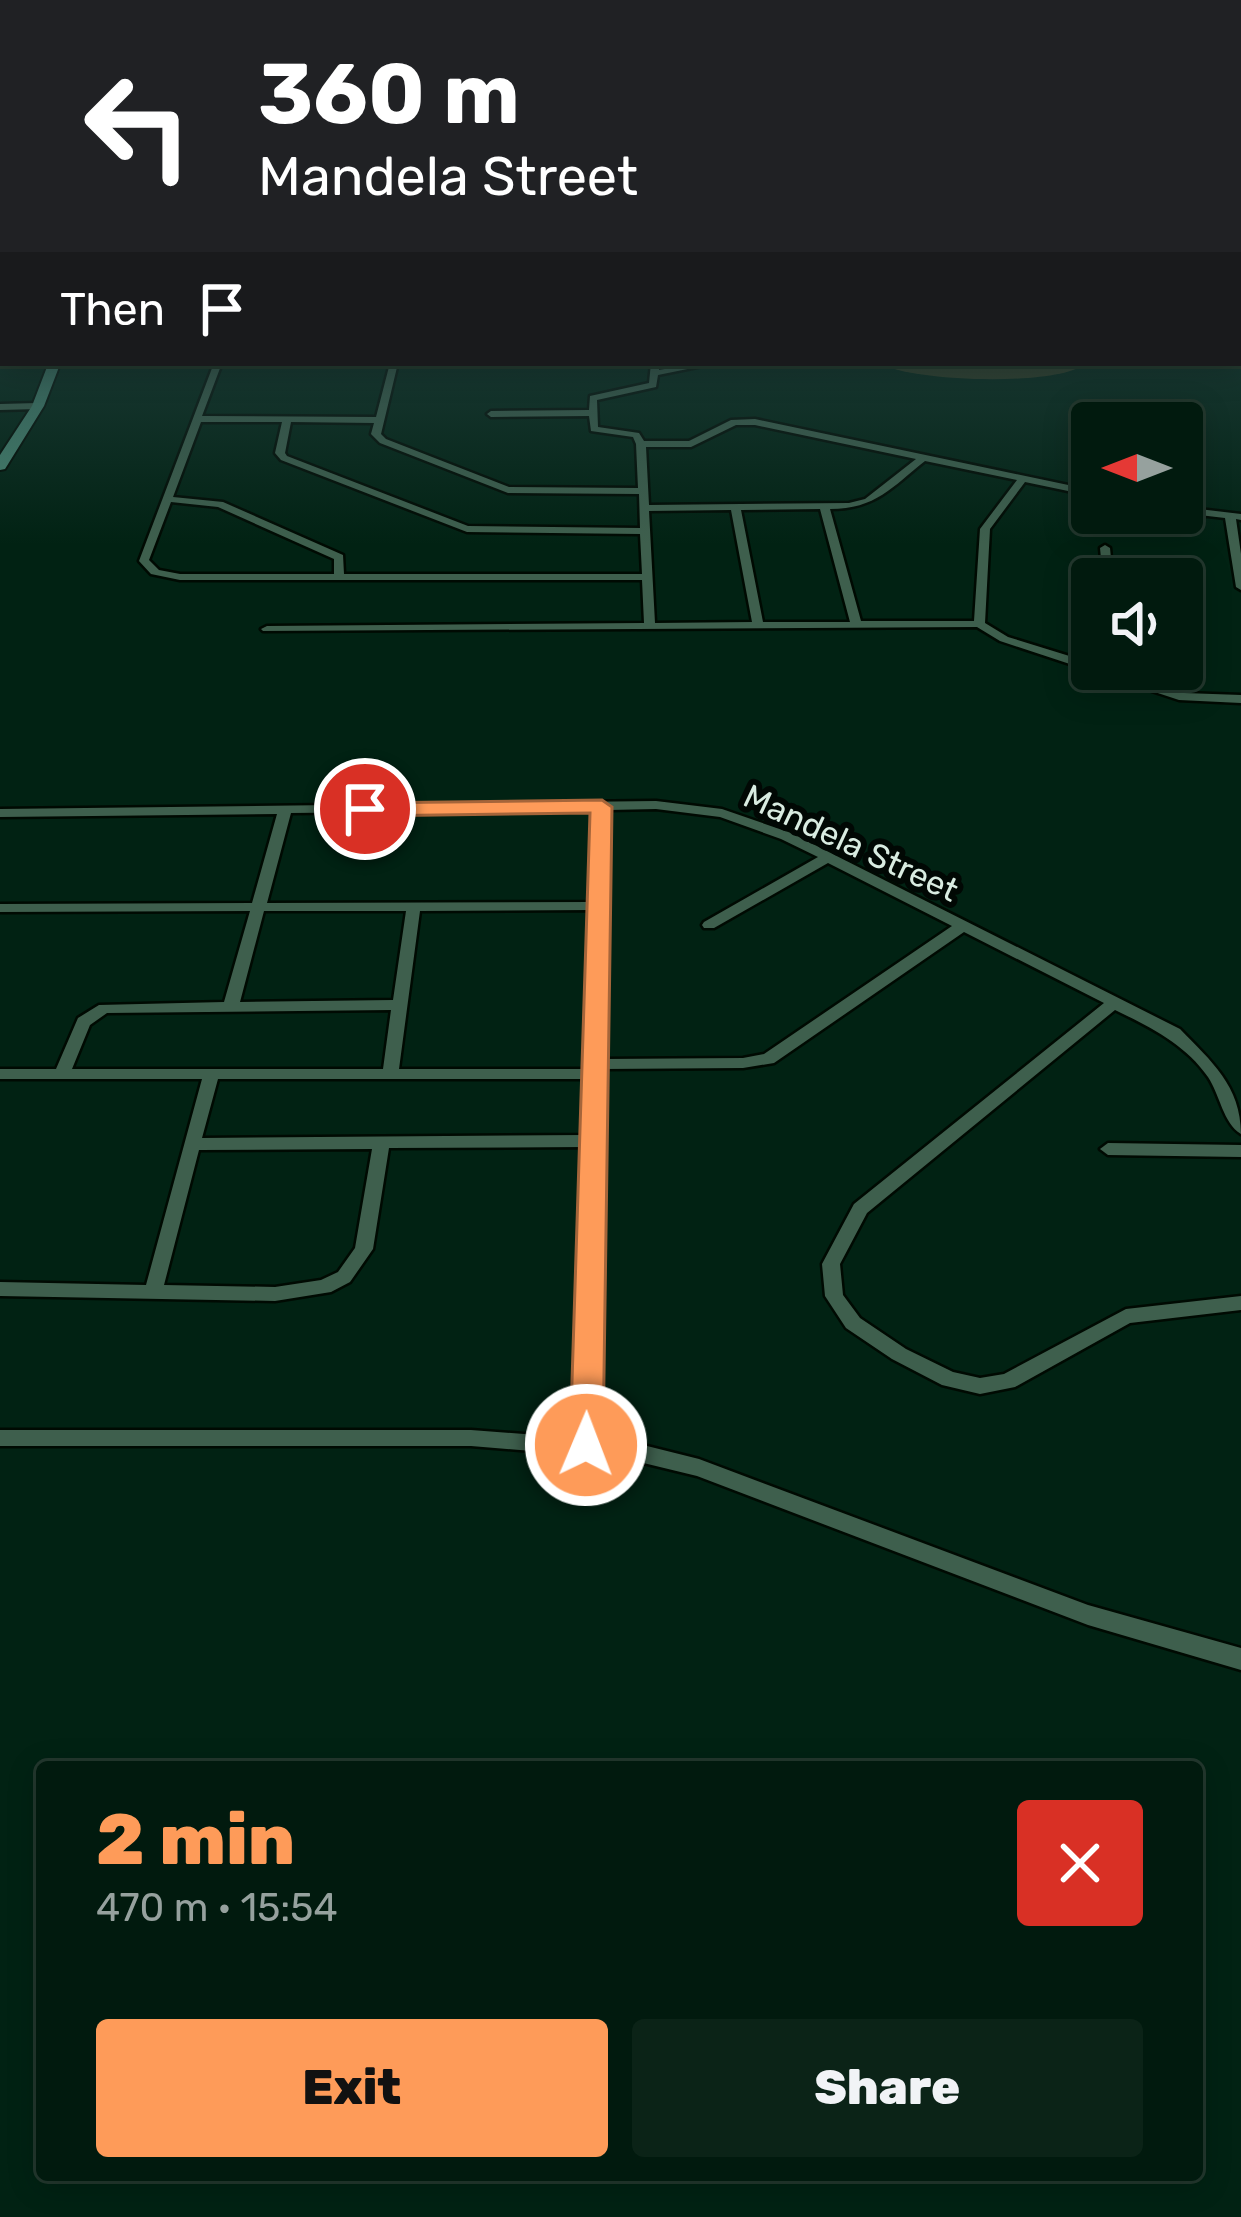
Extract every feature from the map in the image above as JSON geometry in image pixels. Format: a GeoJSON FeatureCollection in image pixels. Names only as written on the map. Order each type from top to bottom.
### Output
{"type":"FeatureCollection","features":[{"type":"Feature","properties":{"kind":"main road"},"geometry":{"type":"LineString","coordinates":[[0,466],[5,443],[53,366]]}},
{"type":"Feature","properties":{"kind":"street"},"geometry":{"type":"LineString","coordinates":[[217,366],[144,561],[155,572],[180,577],[647,577]]}},
{"type":"Feature","properties":{"kind":"street"},"geometry":{"type":"LineString","coordinates":[[393,366],[377,419],[376,434],[383,441],[508,490],[642,491]]}},
{"type":"Feature","properties":{"kind":"street"},"geometry":{"type":"LineString","coordinates":[[650,625],[640,444],[636,435],[594,430],[594,413],[596,396],[653,385],[655,368]]}},
{"type":"Feature","properties":{"kind":"street"},"geometry":{"type":"LineString","coordinates":[[0,407],[32,406]]}},
{"type":"Feature","properties":{"kind":"street"},"geometry":{"type":"LineString","coordinates":[[490,413],[594,413]]}},
{"type":"Feature","properties":{"kind":"street"},"geometry":{"type":"LineString","coordinates":[[199,419],[377,419]]}},
{"type":"Feature","properties":{"kind":"street"},"geometry":{"type":"LineString","coordinates":[[287,420],[280,453],[284,458],[467,529],[645,531]]}},
{"type":"Feature","properties":{"kind":"street"},"geometry":{"type":"LineString","coordinates":[[640,444],[691,444],[742,421],[1071,488]]}},
{"type":"Feature","properties":{"kind":"street"},"geometry":{"type":"LineString","coordinates":[[644,508],[825,508],[868,501],[923,458]]}},
{"type":"Feature","properties":{"kind":"street"},"geometry":{"type":"LineString","coordinates":[[979,624],[976,615],[986,529],[1023,478]]}},
{"type":"Feature","properties":{"kind":"street"},"geometry":{"type":"LineString","coordinates":[[167,500],[220,504],[339,557],[339,577]]}},
{"type":"Feature","properties":{"kind":"street"},"geometry":{"type":"LineString","coordinates":[[736,508],[758,624]]}},
{"type":"Feature","properties":{"kind":"street"},"geometry":{"type":"LineString","coordinates":[[825,508],[856,624]]}},
{"type":"Feature","properties":{"kind":"street"},"geometry":{"type":"LineString","coordinates":[[1203,513],[1235,517],[1241,587]]}},
{"type":"Feature","properties":{"kind":"street"},"geometry":{"type":"LineString","coordinates":[[1105,548],[1106,558]]}},
{"type":"Feature","properties":{"kind":"street"},"geometry":{"type":"LineString","coordinates":[[267,629],[979,624],[1004,640],[1071,660]]}},
{"type":"Feature","properties":{"kind":"street"},"geometry":{"type":"LineString","coordinates":[[1162,690],[1183,697],[1241,699]]}},
{"type":"Feature","properties":{"kind":"street","name":"Mandela Street"},"geometry":{"type":"LineString","coordinates":[[0,812],[679,806],[722,813],[830,856],[1189,1045],[1221,1083],[1241,1128]]}},
{"type":"Feature","properties":{"kind":"street"},"geometry":{"type":"LineString","coordinates":[[586,1445],[590,1141],[602,807]]}},
{"type":"Feature","properties":{"kind":"street"},"geometry":{"type":"LineString","coordinates":[[231,1006],[285,810]]}},
{"type":"Feature","properties":{"kind":"street"},"geometry":{"type":"LineString","coordinates":[[709,925],[830,856]]}},
{"type":"Feature","properties":{"kind":"street"},"geometry":{"type":"LineString","coordinates":[[390,1074],[414,906]]}},
{"type":"Feature","properties":{"kind":"street"},"geometry":{"type":"LineString","coordinates":[[0,908],[596,906]]}},
{"type":"Feature","properties":{"kind":"street"},"geometry":{"type":"LineString","coordinates":[[0,1074],[390,1074],[743,1063],[768,1059],[964,925]]}},
{"type":"Feature","properties":{"kind":"street"},"geometry":{"type":"LineString","coordinates":[[1115,1002],[860,1209],[831,1264],[834,1296],[854,1323],[899,1354],[950,1379],[980,1386],[1008,1381],[1126,1316],[1241,1304]]}},
{"type":"Feature","properties":{"kind":"street"},"geometry":{"type":"LineString","coordinates":[[62,1073],[83,1022],[95,1011],[400,1005]]}},
{"type":"Feature","properties":{"kind":"street"},"geometry":{"type":"LineString","coordinates":[[152,1291],[212,1075]]}},
{"type":"Feature","properties":{"kind":"street"},"geometry":{"type":"LineString","coordinates":[[192,1144],[590,1141]]}},
{"type":"Feature","properties":{"kind":"street"},"geometry":{"type":"LineString","coordinates":[[0,1289],[294,1293],[344,1277],[364,1249],[381,1144]]}},
{"type":"Feature","properties":{"kind":"street"},"geometry":{"type":"LineString","coordinates":[[1108,1149],[1241,1151]]}},
{"type":"Feature","properties":{"kind":"street"},"geometry":{"type":"LineString","coordinates":[[0,1438],[471,1438],[586,1445],[699,1468],[1014,1590],[1152,1636],[1241,1659]]}},
{"type":"Feature","properties":{"kind":"green space"},"geometry":{"type":"Polygon","coordinates":[[[888,366],[1080,366],[1018,379],[951,378],[888,366]]]}},
{"type":"Feature","properties":{"kind":"route"},"geometry":{"type":"LineString","coordinates":[[365,809],[602,807],[590,1141],[586,1445]]}}]}
